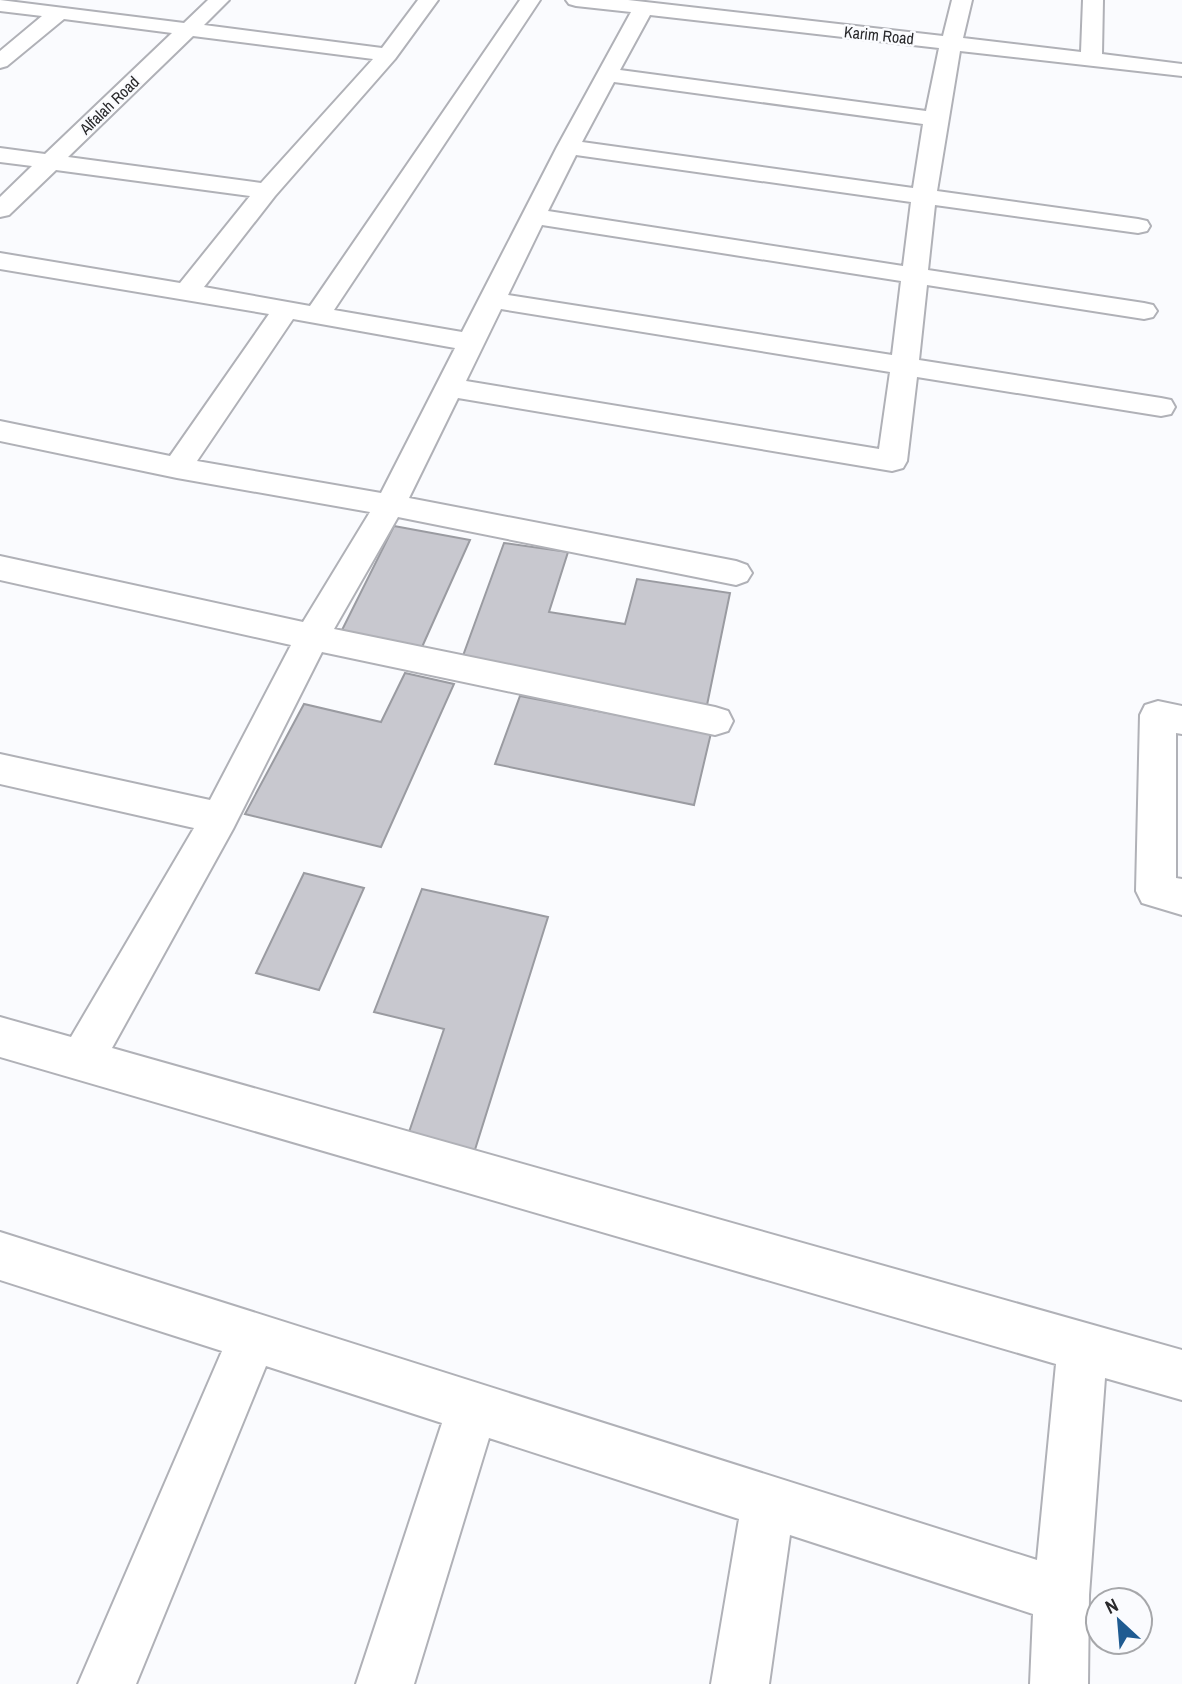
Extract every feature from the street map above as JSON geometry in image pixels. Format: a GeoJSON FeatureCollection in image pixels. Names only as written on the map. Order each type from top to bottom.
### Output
{"type":"FeatureCollection","features":[{"type":"Feature","properties":{"kind":"street","name":"Alfalah Road"},"geometry":{"type":"LineString","coordinates":[[0,210],[219,0]]}},
{"type":"Feature","properties":{"kind":"street"},"geometry":{"type":"LineString","coordinates":[[187,290],[267,191],[388,55],[428,0]]}},
{"type":"Feature","properties":{"kind":"street"},"geometry":{"type":"LineString","coordinates":[[317,315],[530,0]]}},
{"type":"Feature","properties":{"kind":"street","name":"Karim Road"},"geometry":{"type":"LineString","coordinates":[[577,0],[643,9],[713,9],[834,20],[950,43],[1182,70]]}},
{"type":"Feature","properties":{"kind":"street"},"geometry":{"type":"LineString","coordinates":[[448,387],[892,461],[907,366],[922,197],[950,43],[962,0]]}},
{"type":"Feature","properties":{"kind":"street"},"geometry":{"type":"LineString","coordinates":[[1091,59],[1093,0]]}},
{"type":"Feature","properties":{"kind":"street"},"geometry":{"type":"LineString","coordinates":[[0,5],[388,55]]}},
{"type":"Feature","properties":{"kind":"street"},"geometry":{"type":"LineString","coordinates":[[82,1059],[220,818],[312,637],[390,505],[568,147],[643,9]]}},
{"type":"Feature","properties":{"kind":"street"},"geometry":{"type":"LineString","coordinates":[[0,62],[60,12]]}},
{"type":"Feature","properties":{"kind":"street"},"geometry":{"type":"LineString","coordinates":[[607,75],[936,119]]}},
{"type":"Feature","properties":{"kind":"street"},"geometry":{"type":"LineString","coordinates":[[568,147],[1138,226]]}},
{"type":"Feature","properties":{"kind":"street"},"geometry":{"type":"LineString","coordinates":[[0,155],[267,191]]}},
{"type":"Feature","properties":{"kind":"street"},"geometry":{"type":"LineString","coordinates":[[534,216],[1144,311]]}},
{"type":"Feature","properties":{"kind":"street"},"geometry":{"type":"LineString","coordinates":[[0,261],[187,290],[285,311],[470,342]]}},
{"type":"Feature","properties":{"kind":"street"},"geometry":{"type":"LineString","coordinates":[[492,300],[1161,407]]}},
{"type":"Feature","properties":{"kind":"street"},"geometry":{"type":"LineString","coordinates":[[177,468],[285,311]]}},
{"type":"Feature","properties":{"kind":"street"},"geometry":{"type":"LineString","coordinates":[[0,431],[177,468],[390,505],[736,573]]}},
{"type":"Feature","properties":{"kind":"street"},"geometry":{"type":"LineString","coordinates":[[0,568],[312,637],[715,721]]}},
{"type":"Feature","properties":{"kind":"street"},"geometry":{"type":"LineString","coordinates":[[1182,720],[1158,715],[1156,891],[1182,897]]}},
{"type":"Feature","properties":{"kind":"street"},"geometry":{"type":"LineString","coordinates":[[0,769],[220,818]]}},
{"type":"Feature","properties":{"kind":"street"},"geometry":{"type":"LineString","coordinates":[[0,1037],[1182,1374]]}},
{"type":"Feature","properties":{"kind":"street"},"geometry":{"type":"LineString","coordinates":[[0,1256],[1061,1595]]}},
{"type":"Feature","properties":{"kind":"street"},"geometry":{"type":"LineString","coordinates":[[107,1684],[253,1337]]}},
{"type":"Feature","properties":{"kind":"street"},"geometry":{"type":"LineString","coordinates":[[1059,1684],[1061,1595],[1083,1346]]}},
{"type":"Feature","properties":{"kind":"street"},"geometry":{"type":"LineString","coordinates":[[385,1684],[473,1407]]}},
{"type":"Feature","properties":{"kind":"street"},"geometry":{"type":"LineString","coordinates":[[740,1684],[768,1502]]}},
{"type":"Feature","properties":{"kind":"building"},"geometry":{"type":"Polygon","coordinates":[[[394,526],[470,540],[422,647],[341,632],[394,526]]]}},
{"type":"Feature","properties":{"kind":"building"},"geometry":{"type":"Polygon","coordinates":[[[504,543],[568,552],[549,612],[625,624],[637,579],[730,593],[707,705],[460,664],[504,543]]]}},
{"type":"Feature","properties":{"kind":"building"},"geometry":{"type":"Polygon","coordinates":[[[405,673],[454,684],[381,847],[245,814],[304,704],[381,722],[405,673]]]}},
{"type":"Feature","properties":{"kind":"building"},"geometry":{"type":"Polygon","coordinates":[[[520,696],[711,733],[694,805],[495,764],[520,696]]]}},
{"type":"Feature","properties":{"kind":"building"},"geometry":{"type":"Polygon","coordinates":[[[304,873],[364,888],[319,990],[256,973],[304,873]]]}},
{"type":"Feature","properties":{"kind":"building"},"geometry":{"type":"Polygon","coordinates":[[[422,889],[548,917],[473,1156],[407,1138],[444,1029],[374,1012],[422,889]]]}}]}
